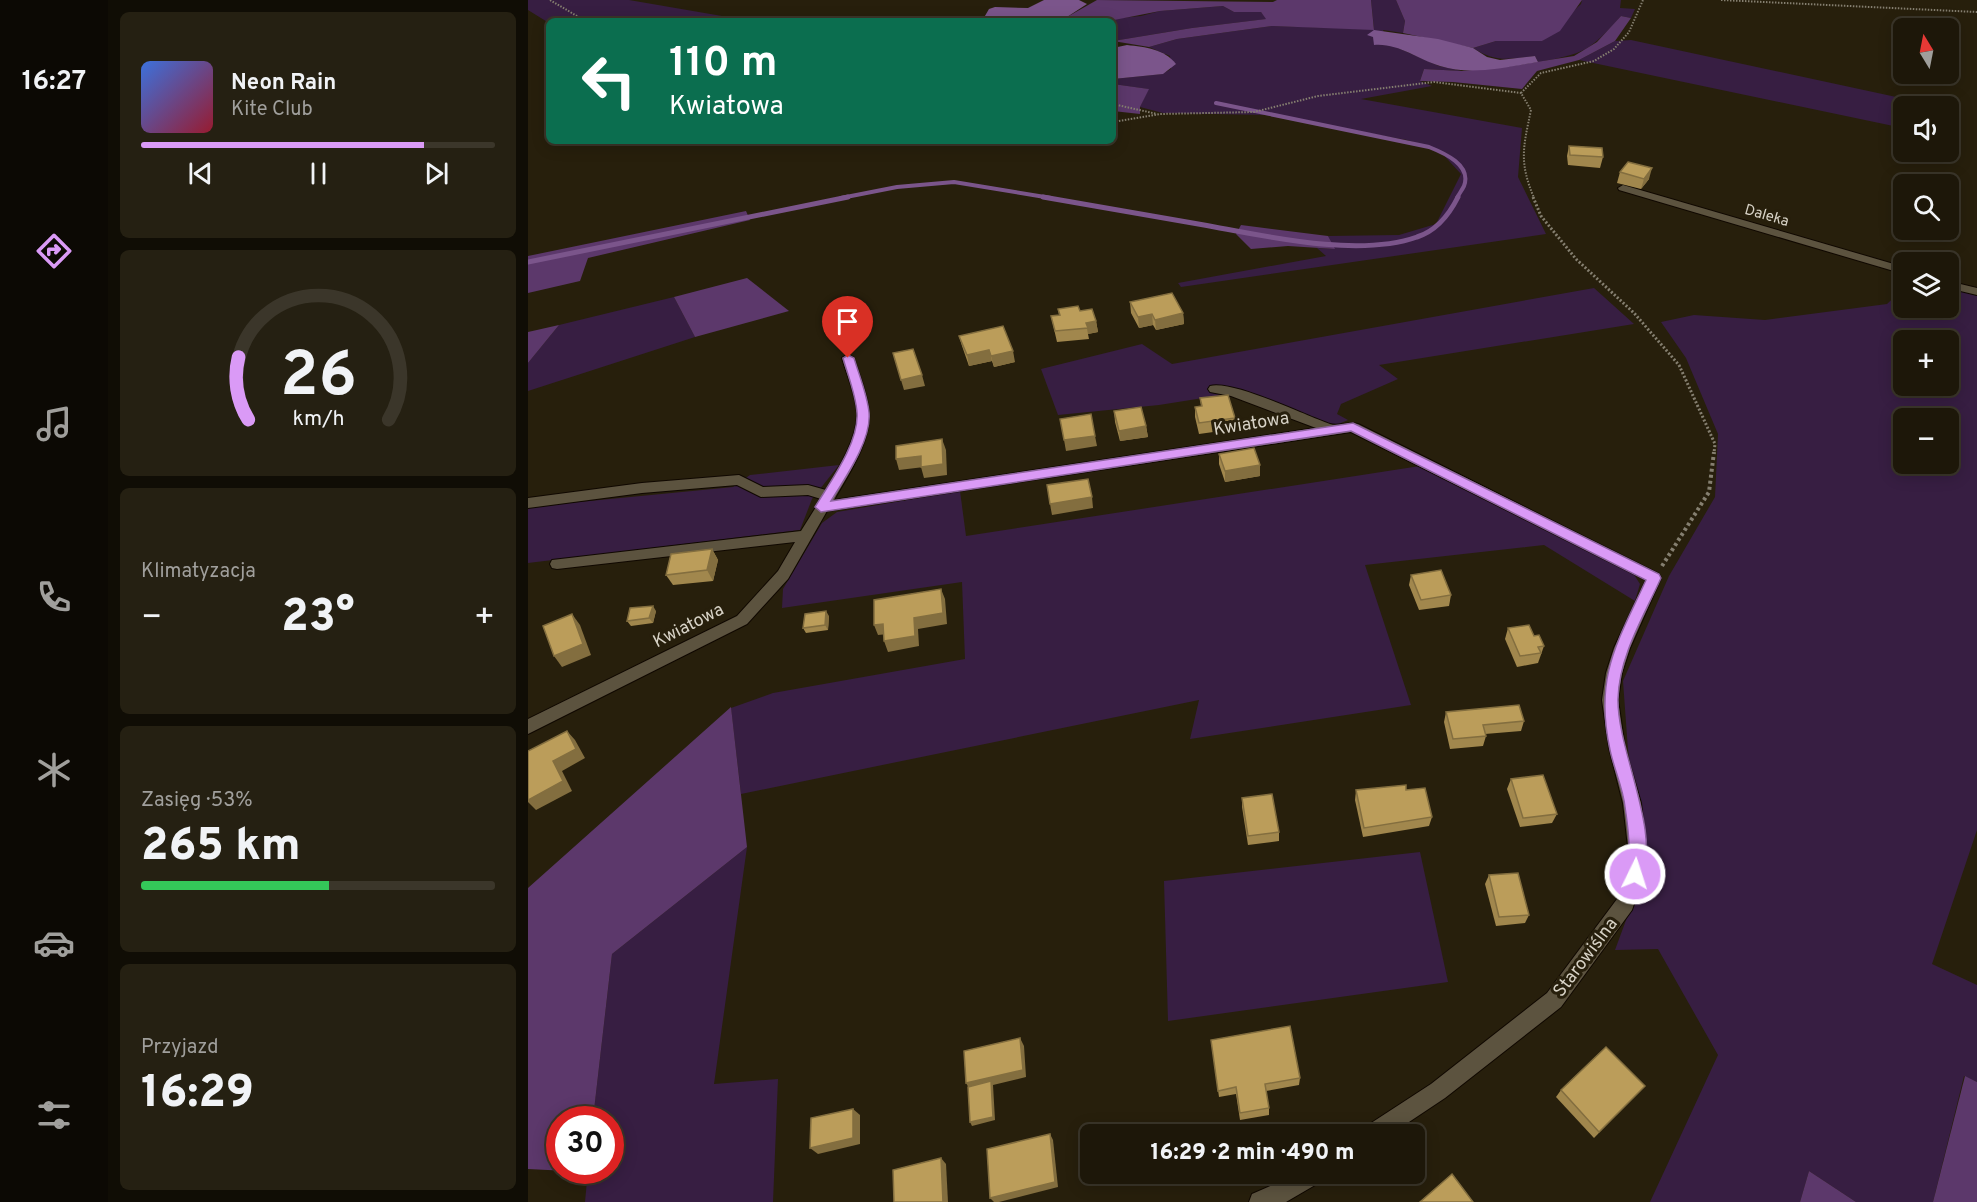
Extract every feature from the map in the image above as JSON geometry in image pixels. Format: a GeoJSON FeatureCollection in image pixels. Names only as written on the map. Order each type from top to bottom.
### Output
{"type":"FeatureCollection","features":[{"type":"Feature","properties":{"kind":"street","name":"Daleka"},"geometry":{"type":"LineString","coordinates":[[1623,188],[1893,268]]}},
{"type":"Feature","properties":{"kind":"street"},"geometry":{"type":"LineString","coordinates":[[1959,287],[1977,292]]}},
{"type":"Feature","properties":{"kind":"street","name":"Kwiatowa"},"geometry":{"type":"LineString","coordinates":[[528,728],[742,620],[783,575],[849,462],[863,422],[863,410],[848,358]]}},
{"type":"Feature","properties":{"kind":"street"},"geometry":{"type":"LineString","coordinates":[[1214,389],[1233,392],[1334,430]]}},
{"type":"Feature","properties":{"kind":"street","name":"Kwiatowa"},"geometry":{"type":"LineString","coordinates":[[825,502],[1353,427],[1654,578]]}},
{"type":"Feature","properties":{"kind":"street"},"geometry":{"type":"LineString","coordinates":[[528,503],[642,488],[739,480],[760,492],[808,490],[825,502]]}},
{"type":"Feature","properties":{"kind":"street"},"geometry":{"type":"LineString","coordinates":[[557,564],[805,536]]}},
{"type":"Feature","properties":{"kind":"street","name":"Starowiślna"},"geometry":{"type":"LineString","coordinates":[[1387,1124],[1438,1091],[1554,1000],[1625,904],[1635,874],[1637,847],[1632,803],[1617,748],[1610,700],[1614,672],[1622,648],[1654,578]]}},
{"type":"Feature","properties":{"kind":"street"},"geometry":{"type":"LineString","coordinates":[[1260,1202],[1298,1184]]}},
{"type":"Feature","properties":{"kind":"path"},"geometry":{"type":"LineString","coordinates":[[550,0],[580,18]]}},
{"type":"Feature","properties":{"kind":"path"},"geometry":{"type":"LineString","coordinates":[[1521,93],[1539,74],[1561,66],[1598,60],[1610,53],[1634,27],[1643,0]]}},
{"type":"Feature","properties":{"kind":"path"},"geometry":{"type":"LineString","coordinates":[[1720,0],[1977,12]]}},
{"type":"Feature","properties":{"kind":"path"},"geometry":{"type":"LineString","coordinates":[[1116,121],[1160,114],[1254,112],[1318,96],[1434,82],[1521,93],[1526,98],[1531,111],[1524,145],[1524,174],[1541,216],[1576,259],[1634,313],[1679,365],[1714,444],[1709,492],[1654,578]]}},
{"type":"Feature","properties":{"kind":"path"},"geometry":{"type":"LineString","coordinates":[[1116,105],[1160,114]]}},
{"type":"Feature","properties":{"kind":"shaded area"},"geometry":{"type":"Polygon","coordinates":[[[528,0],[629,0],[734,18],[546,18],[546,21],[528,10],[528,0]]]}},
{"type":"Feature","properties":{"kind":"shaded area"},"geometry":{"type":"Polygon","coordinates":[[[1044,0],[1079,0],[1087,4],[1066,18],[984,18],[989,9],[995,7],[1028,8],[1044,0]]]}},
{"type":"Feature","properties":{"kind":"shaded area"},"geometry":{"type":"Polygon","coordinates":[[[1097,0],[1273,2],[1277,0],[1371,0],[1374,30],[1272,26],[1177,39],[1149,47],[1116,41],[1266,19],[1261,12],[1234,12],[1223,6],[1160,11],[1116,20],[1067,17],[1097,0]]]}},
{"type":"Feature","properties":{"kind":"shaded area"},"geometry":{"type":"Polygon","coordinates":[[[1371,0],[1396,0],[1405,21],[1403,33],[1383,30],[1389,44],[1439,66],[1462,71],[1424,69],[1420,81],[1432,86],[1361,99],[1522,128],[1518,177],[1546,234],[1181,287],[1178,283],[1326,256],[1317,248],[1334,249],[1328,236],[1399,235],[1436,224],[1461,174],[1439,150],[1407,140],[1265,115],[1163,113],[1140,107],[1148,89],[1116,84],[1116,79],[1162,74],[1171,69],[1170,56],[1149,47],[1177,39],[1272,26],[1374,29],[1371,0]]]}},
{"type":"Feature","properties":{"kind":"shaded area"},"geometry":{"type":"Polygon","coordinates":[[[1396,0],[1582,0],[1560,31],[1542,41],[1496,41],[1473,48],[1403,33],[1405,21],[1396,0]]]}},
{"type":"Feature","properties":{"kind":"shaded area"},"geometry":{"type":"Polygon","coordinates":[[[1582,0],[1621,0],[1620,8],[1635,9],[1631,18],[1621,16],[1593,44],[1566,56],[1538,62],[1535,56],[1496,58],[1473,48],[1496,41],[1542,41],[1581,4],[1582,0]]]}},
{"type":"Feature","properties":{"kind":"shaded area"},"geometry":{"type":"Polygon","coordinates":[[[1223,6],[1234,12],[1261,12],[1267,19],[1116,41],[1116,18],[1160,11],[1223,6]]]}},
{"type":"Feature","properties":{"kind":"shaded area"},"geometry":{"type":"Polygon","coordinates":[[[1621,16],[1631,18],[1615,41],[1579,60],[1537,71],[1522,89],[1420,81],[1424,69],[1462,71],[1574,56],[1597,42],[1621,16]]]}},
{"type":"Feature","properties":{"kind":"shaded area"},"geometry":{"type":"Polygon","coordinates":[[[1374,30],[1438,39],[1473,48],[1487,57],[1500,60],[1535,56],[1538,62],[1489,70],[1452,69],[1391,46],[1374,45],[1373,37],[1367,35],[1374,30]]]}},
{"type":"Feature","properties":{"kind":"shaded area"},"geometry":{"type":"Polygon","coordinates":[[[1631,40],[1893,96],[1893,126],[1579,60],[1615,41],[1631,40]]]}},
{"type":"Feature","properties":{"kind":"shaded area"},"geometry":{"type":"Polygon","coordinates":[[[1127,45],[1148,48],[1166,55],[1176,64],[1163,74],[1116,79],[1116,47],[1127,45]]]}},
{"type":"Feature","properties":{"kind":"shaded area"},"geometry":{"type":"Polygon","coordinates":[[[1116,84],[1149,89],[1140,107],[1140,114],[1116,111],[1116,84]]]}},
{"type":"Feature","properties":{"kind":"shaded area"},"geometry":{"type":"Polygon","coordinates":[[[746,211],[750,220],[588,258],[580,281],[528,293],[528,256],[746,211]]]}},
{"type":"Feature","properties":{"kind":"shaded area"},"geometry":{"type":"Polygon","coordinates":[[[1241,225],[1328,236],[1335,249],[1288,246],[1251,249],[1236,234],[1241,225]]]}},
{"type":"Feature","properties":{"kind":"shaded area"},"geometry":{"type":"Polygon","coordinates":[[[747,278],[789,311],[695,337],[674,297],[747,278]]]}},
{"type":"Feature","properties":{"kind":"shaded area"},"geometry":{"type":"Polygon","coordinates":[[[1594,288],[1634,324],[1379,365],[1398,379],[1341,404],[1337,414],[1348,420],[1334,426],[1241,392],[1159,405],[1058,415],[1041,369],[1142,344],[1172,364],[1594,288]]]}},
{"type":"Feature","properties":{"kind":"shaded area"},"geometry":{"type":"Polygon","coordinates":[[[1959,290],[1977,296],[1977,830],[1932,964],[1977,985],[1977,1082],[1964,1076],[1933,1202],[1856,1202],[1809,1171],[1800,1202],[1650,1202],[1718,1055],[1658,949],[1615,950],[1646,866],[1628,750],[1623,681],[1669,576],[1715,497],[1718,434],[1686,358],[1661,322],[1694,315],[1765,320],[1887,304],[1893,298],[1893,318],[1959,318],[1959,290]]]}},
{"type":"Feature","properties":{"kind":"shaded area"},"geometry":{"type":"Polygon","coordinates":[[[674,297],[695,337],[528,391],[528,363],[559,325],[674,297]]]}},
{"type":"Feature","properties":{"kind":"shaded area"},"geometry":{"type":"Polygon","coordinates":[[[559,325],[528,363],[528,332],[559,325]]]}},
{"type":"Feature","properties":{"kind":"shaded area"},"geometry":{"type":"Polygon","coordinates":[[[839,465],[812,499],[800,530],[528,563],[528,507],[733,487],[750,475],[839,465]]]}},
{"type":"Feature","properties":{"kind":"shaded area"},"geometry":{"type":"Polygon","coordinates":[[[1420,466],[1631,570],[1640,584],[1635,601],[1544,545],[1365,565],[1411,705],[1190,739],[1199,700],[741,794],[731,708],[773,693],[965,659],[962,582],[782,608],[783,589],[822,523],[837,512],[960,491],[966,536],[1420,466]]]}},
{"type":"Feature","properties":{"kind":"shaded area"},"geometry":{"type":"Polygon","coordinates":[[[731,707],[747,847],[612,954],[594,1106],[546,1106],[546,1170],[528,1169],[528,888],[731,707]]]}},
{"type":"Feature","properties":{"kind":"shaded area"},"geometry":{"type":"Polygon","coordinates":[[[747,847],[714,1084],[778,1079],[773,1202],[585,1202],[587,1184],[624,1184],[624,1106],[594,1106],[612,954],[747,847]]]}},
{"type":"Feature","properties":{"kind":"shaded area"},"geometry":{"type":"Polygon","coordinates":[[[1420,852],[1448,982],[1168,1021],[1164,881],[1420,852]]]}},
{"type":"Feature","properties":{"kind":"shaded area"},"geometry":{"type":"Polygon","coordinates":[[[1965,1076],[1977,1082],[1977,1202],[1933,1202],[1965,1076]]]}},
{"type":"Feature","properties":{"kind":"shaded area"},"geometry":{"type":"Polygon","coordinates":[[[1809,1171],[1856,1202],[1800,1202],[1809,1171]]]}},
{"type":"Feature","properties":{"kind":"building"},"geometry":{"type":"Polygon","coordinates":[[[1569,146],[1602,148],[1603,157],[1570,155],[1569,146]]]}},
{"type":"Feature","properties":{"kind":"building"},"geometry":{"type":"Polygon","coordinates":[[[1628,162],[1652,168],[1644,179],[1620,172],[1628,162]]]}},
{"type":"Feature","properties":{"kind":"building"},"geometry":{"type":"Polygon","coordinates":[[[1172,293],[1183,313],[1155,320],[1152,314],[1138,317],[1130,302],[1172,293]]]}},
{"type":"Feature","properties":{"kind":"building"},"geometry":{"type":"Polygon","coordinates":[[[1078,306],[1080,311],[1092,309],[1096,321],[1086,323],[1088,328],[1055,331],[1051,316],[1060,315],[1058,309],[1078,306]]]}},
{"type":"Feature","properties":{"kind":"building"},"geometry":{"type":"Polygon","coordinates":[[[1003,326],[1013,351],[991,356],[989,350],[967,355],[959,336],[1003,326]]]}},
{"type":"Feature","properties":{"kind":"building"},"geometry":{"type":"Polygon","coordinates":[[[913,349],[922,375],[901,380],[893,353],[913,349]]]}},
{"type":"Feature","properties":{"kind":"building"},"geometry":{"type":"Polygon","coordinates":[[[1228,395],[1235,418],[1199,423],[1195,407],[1202,406],[1200,398],[1228,395]]]}},
{"type":"Feature","properties":{"kind":"building"},"geometry":{"type":"Polygon","coordinates":[[[1141,407],[1146,426],[1119,431],[1114,411],[1141,407]]]}},
{"type":"Feature","properties":{"kind":"building"},"geometry":{"type":"Polygon","coordinates":[[[1091,414],[1095,436],[1064,440],[1060,419],[1091,414]]]}},
{"type":"Feature","properties":{"kind":"building"},"geometry":{"type":"Polygon","coordinates":[[[942,439],[943,464],[921,467],[921,456],[896,459],[896,446],[942,439]]]}},
{"type":"Feature","properties":{"kind":"building"},"geometry":{"type":"Polygon","coordinates":[[[1254,448],[1260,465],[1225,471],[1219,454],[1254,448]]]}},
{"type":"Feature","properties":{"kind":"building"},"geometry":{"type":"Polygon","coordinates":[[[1088,479],[1092,497],[1050,504],[1047,485],[1088,479]]]}},
{"type":"Feature","properties":{"kind":"building"},"geometry":{"type":"Polygon","coordinates":[[[712,549],[707,570],[666,575],[671,554],[712,549]]]}},
{"type":"Feature","properties":{"kind":"building"},"geometry":{"type":"Polygon","coordinates":[[[1441,570],[1451,595],[1421,600],[1411,575],[1441,570]]]}},
{"type":"Feature","properties":{"kind":"building"},"geometry":{"type":"Polygon","coordinates":[[[941,589],[943,613],[914,618],[915,636],[884,641],[883,624],[874,625],[874,600],[941,589]]]}},
{"type":"Feature","properties":{"kind":"building"},"geometry":{"type":"Polygon","coordinates":[[[653,606],[649,618],[627,621],[630,608],[653,606]]]}},
{"type":"Feature","properties":{"kind":"building"},"geometry":{"type":"Polygon","coordinates":[[[826,611],[825,625],[803,628],[805,614],[826,611]]]}},
{"type":"Feature","properties":{"kind":"building"},"geometry":{"type":"Polygon","coordinates":[[[572,614],[583,644],[554,656],[543,626],[572,614]]]}},
{"type":"Feature","properties":{"kind":"building"},"geometry":{"type":"Polygon","coordinates":[[[1529,625],[1534,636],[1539,635],[1544,646],[1538,647],[1541,653],[1520,656],[1508,628],[1529,625]]]}},
{"type":"Feature","properties":{"kind":"building"},"geometry":{"type":"Polygon","coordinates":[[[1519,705],[1524,721],[1483,725],[1486,736],[1453,739],[1446,712],[1519,705]]]}},
{"type":"Feature","properties":{"kind":"building"},"geometry":{"type":"Polygon","coordinates":[[[567,731],[576,749],[553,761],[563,781],[528,800],[528,751],[567,731]]]}},
{"type":"Feature","properties":{"kind":"building"},"geometry":{"type":"Polygon","coordinates":[[[1543,775],[1557,814],[1523,818],[1511,779],[1543,775]]]}},
{"type":"Feature","properties":{"kind":"building"},"geometry":{"type":"Polygon","coordinates":[[[1406,785],[1406,790],[1425,788],[1432,817],[1364,828],[1356,790],[1406,785]]]}},
{"type":"Feature","properties":{"kind":"building"},"geometry":{"type":"Polygon","coordinates":[[[1272,794],[1279,832],[1248,836],[1242,798],[1272,794]]]}},
{"type":"Feature","properties":{"kind":"building"},"geometry":{"type":"Polygon","coordinates":[[[1518,873],[1529,915],[1499,917],[1489,875],[1518,873]]]}},
{"type":"Feature","properties":{"kind":"building"},"geometry":{"type":"Polygon","coordinates":[[[1290,1026],[1300,1078],[1265,1084],[1269,1108],[1240,1113],[1236,1087],[1218,1091],[1211,1040],[1290,1026]]]}},
{"type":"Feature","properties":{"kind":"building"},"geometry":{"type":"Polygon","coordinates":[[[1020,1038],[1023,1070],[966,1083],[964,1051],[1020,1038]]]}},
{"type":"Feature","properties":{"kind":"building"},"geometry":{"type":"Polygon","coordinates":[[[1606,1047],[1645,1086],[1599,1132],[1561,1090],[1606,1047]]]}},
{"type":"Feature","properties":{"kind":"building"},"geometry":{"type":"Polygon","coordinates":[[[991,1081],[993,1117],[970,1122],[968,1087],[991,1081]]]}},
{"type":"Feature","properties":{"kind":"building"},"geometry":{"type":"Polygon","coordinates":[[[853,1109],[853,1138],[810,1148],[811,1118],[853,1109]]]}},
{"type":"Feature","properties":{"kind":"building"},"geometry":{"type":"Polygon","coordinates":[[[1050,1134],[1055,1182],[990,1198],[987,1149],[1050,1134]]]}},
{"type":"Feature","properties":{"kind":"building"},"geometry":{"type":"Polygon","coordinates":[[[941,1158],[943,1202],[894,1202],[893,1170],[941,1158]]]}},
{"type":"Feature","properties":{"kind":"building"},"geometry":{"type":"Polygon","coordinates":[[[1452,1174],[1473,1202],[1420,1202],[1452,1174]]]}},
{"type":"Feature","properties":{"kind":"waterway"},"geometry":{"type":"LineString","coordinates":[[1216,103],[1429,147],[1455,161],[1464,172],[1464,186],[1457,198]]}},
{"type":"Feature","properties":{"kind":"waterway"},"geometry":{"type":"LineString","coordinates":[[841,198],[897,187],[954,182],[1051,198]]}},
{"type":"Feature","properties":{"kind":"waterway"},"geometry":{"type":"LineString","coordinates":[[528,262],[848,197]]}},
{"type":"Feature","properties":{"kind":"waterway"},"geometry":{"type":"LineString","coordinates":[[1043,197],[1283,239],[1367,246],[1393,243],[1430,231],[1441,222],[1458,197]]}},
{"type":"Feature","properties":{"kind":"route"},"geometry":{"type":"LineString","coordinates":[[848,358],[863,410],[863,422],[849,462],[821,507],[1353,427],[1654,578],[1622,648],[1614,672],[1610,700],[1617,748],[1632,803],[1637,847],[1635,874]]}}]}
